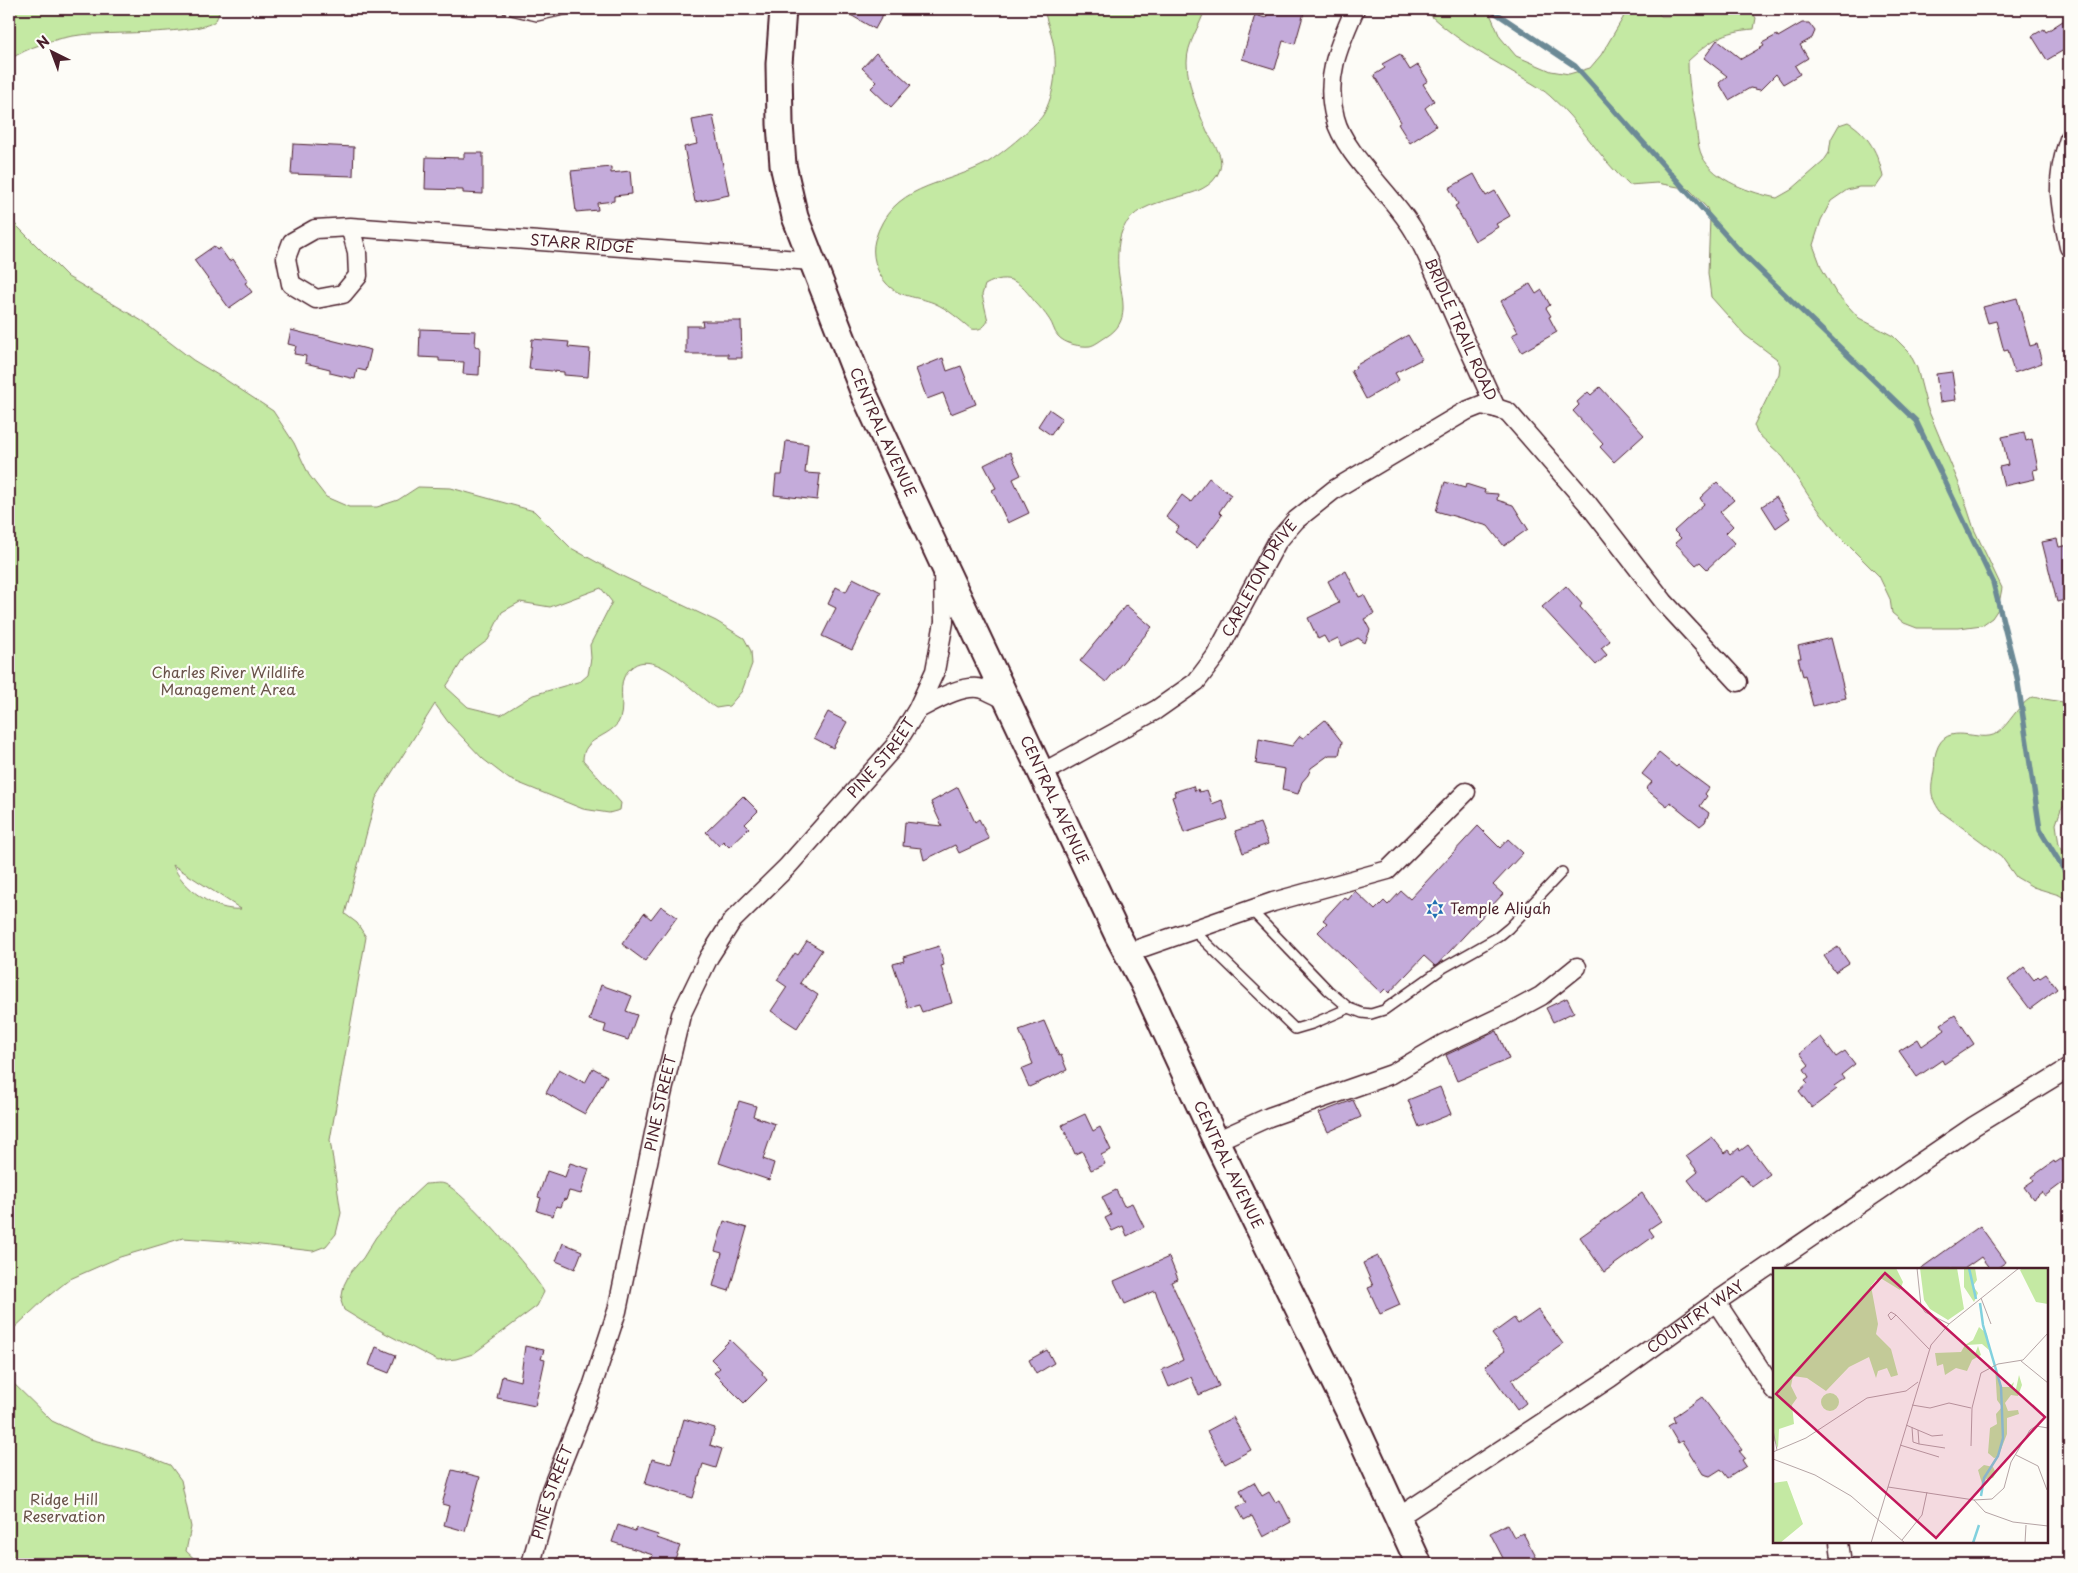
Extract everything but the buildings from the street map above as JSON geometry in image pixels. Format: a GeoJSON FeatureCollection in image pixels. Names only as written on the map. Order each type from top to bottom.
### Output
{"type":"FeatureCollection","features":[{"type":"Feature","properties":{"kind":"main road","name":"CENTRAL AVENUE"},"geometry":{"type":"LineString","coordinates":[[783,9],[779,64],[783,165],[795,217],[865,396],[942,564],[1216,1140],[1350,1414],[1419,1564]]}},
{"type":"Feature","properties":{"kind":"street","name":"BRIDLE TRAIL ROAD"},"geometry":{"type":"LineString","coordinates":[[1355,9],[1335,56],[1331,74],[1331,98],[1341,135],[1415,231],[1496,408],[1508,412],[1588,504],[1664,602],[1738,682]]}},
{"type":"Feature","properties":{"kind":"street"},"geometry":{"type":"LineString","coordinates":[[2069,139],[2063,155],[2059,187],[2069,247]]}},
{"type":"Feature","properties":{"kind":"street","name":"STARR RIDGE"},"geometry":{"type":"LineString","coordinates":[[350,227],[357,252],[358,276],[343,294],[316,299],[291,284],[286,258],[292,242],[315,229],[350,227],[812,261]]}},
{"type":"Feature","properties":{"kind":"street","name":"CARLETON DRIVE"},"geometry":{"type":"LineString","coordinates":[[1042,773],[1156,710],[1196,682],[1215,657],[1276,542],[1296,520],[1335,489],[1466,411],[1481,405],[1496,408]]}},
{"type":"Feature","properties":{"kind":"street","name":"PINE STREET"},"geometry":{"type":"LineString","coordinates":[[531,1564],[550,1490],[591,1390],[617,1311],[681,1015],[709,957],[732,921],[787,867],[882,761],[894,747],[917,710],[935,670],[944,622],[942,564]]}},
{"type":"Feature","properties":{"kind":"street","name":"PINE STREET"},"geometry":{"type":"LineString","coordinates":[[917,710],[948,694],[981,688],[1008,701]]}},
{"type":"Feature","properties":{"kind":"street"},"geometry":{"type":"LineString","coordinates":[[1128,953],[1251,910],[1388,870],[1466,792]]}},
{"type":"Feature","properties":{"kind":"street"},"geometry":{"type":"LineString","coordinates":[[1216,1140],[1269,1117],[1392,1074],[1442,1044],[1524,1006],[1541,996],[1577,967]]}},
{"type":"Feature","properties":{"kind":"street","name":"COUNTRY WAY"},"geometry":{"type":"LineString","coordinates":[[1397,1518],[1610,1378],[1716,1302],[1974,1126],[2069,1068]]}},
{"type":"Feature","properties":{"kind":"street"},"geometry":{"type":"LineString","coordinates":[[1716,1302],[1773,1388]]}},
{"type":"Feature","properties":{"kind":"street"},"geometry":{"type":"LineString","coordinates":[[1839,1543],[1842,1564]]}},
{"type":"Feature","properties":{"kind":"lane"},"geometry":{"type":"LineString","coordinates":[[507,9],[536,16],[568,9]]}},
{"type":"Feature","properties":{"kind":"lane"},"geometry":{"type":"LineString","coordinates":[[1251,910],[1328,990],[1349,1008],[1362,1014],[1371,1014],[1384,1010],[1443,968],[1498,937],[1509,928],[1562,872]]}},
{"type":"Feature","properties":{"kind":"lane"},"geometry":{"type":"LineString","coordinates":[[1192,930],[1295,1029],[1312,1024],[1349,1008]]}},
{"type":"Feature","properties":{"kind":"green space"},"geometry":{"type":"Polygon","coordinates":[[[9,9],[220,9],[216,20],[208,25],[174,31],[71,36],[33,47],[9,60],[9,9]]]}},
{"type":"Feature","properties":{"kind":"green space"},"geometry":{"type":"Polygon","coordinates":[[[1044,9],[1205,9],[1191,41],[1187,70],[1197,106],[1219,154],[1220,169],[1213,181],[1202,189],[1157,203],[1143,209],[1131,218],[1122,231],[1118,247],[1118,271],[1123,302],[1122,317],[1114,331],[1090,346],[1073,344],[1061,339],[1042,310],[1024,289],[1014,281],[1001,279],[985,285],[982,295],[988,321],[981,328],[971,329],[939,305],[902,294],[891,288],[879,274],[874,257],[875,240],[883,222],[893,208],[905,197],[935,183],[985,164],[1025,134],[1043,115],[1053,89],[1055,70],[1053,42],[1044,9]]]}},
{"type":"Feature","properties":{"kind":"green space"},"geometry":{"type":"Polygon","coordinates":[[[1424,9],[1488,9],[1500,37],[1516,56],[1551,71],[1569,74],[1590,68],[1601,55],[1623,18],[1625,9],[1654,9],[1661,16],[1671,16],[1679,9],[1750,9],[1756,18],[1754,29],[1734,32],[1718,38],[1688,61],[1690,90],[1700,152],[1708,165],[1724,179],[1756,193],[1777,198],[1791,190],[1823,162],[1829,153],[1831,139],[1839,125],[1848,122],[1861,132],[1872,145],[1879,160],[1883,177],[1876,187],[1859,187],[1847,190],[1831,201],[1821,220],[1813,245],[1822,269],[1836,293],[1859,318],[1893,336],[1909,352],[1917,368],[1927,407],[1960,486],[1974,529],[2002,588],[1998,609],[1992,618],[1982,625],[1959,628],[1917,628],[1904,623],[1892,613],[1890,599],[1879,576],[1839,536],[1814,504],[1783,457],[1757,433],[1754,425],[1779,374],[1780,365],[1777,359],[1745,335],[1711,297],[1708,273],[1710,217],[1707,208],[1689,189],[1657,183],[1629,185],[1608,163],[1571,117],[1550,96],[1465,43],[1424,9]]]}},
{"type":"Feature","properties":{"kind":"green space","name":"Charles River Wildlife Management Area"},"geometry":{"type":"Polygon","coordinates":[[[9,218],[68,277],[142,321],[193,360],[273,411],[294,443],[309,475],[326,497],[349,507],[377,507],[398,500],[418,487],[451,488],[534,511],[571,548],[622,576],[716,621],[744,638],[751,651],[752,664],[742,691],[729,706],[716,708],[683,681],[657,665],[645,662],[634,666],[622,682],[621,712],[618,723],[591,743],[584,753],[583,760],[621,803],[620,810],[609,813],[583,809],[509,779],[483,759],[448,722],[435,704],[376,798],[345,914],[357,923],[366,937],[330,1140],[341,1213],[336,1234],[326,1246],[313,1251],[183,1238],[120,1257],[70,1279],[46,1298],[9,1333],[9,218]],[[601,588],[550,607],[520,602],[502,612],[488,640],[464,658],[446,687],[468,707],[501,715],[533,695],[581,681],[588,675],[591,658],[590,645],[612,602],[601,588]],[[173,865],[177,874],[184,882],[201,897],[221,907],[241,909],[173,865]]]}},
{"type":"Feature","properties":{"kind":"green space"},"geometry":{"type":"Polygon","coordinates":[[[2032,697],[2069,703],[2069,802],[2061,809],[2056,824],[2059,845],[2069,860],[2069,901],[2059,895],[2033,887],[2016,877],[2001,856],[1940,811],[1932,796],[1936,752],[1941,742],[1947,736],[1964,734],[1990,736],[1997,733],[2021,706],[2032,697]]]}},
{"type":"Feature","properties":{"kind":"green space"},"geometry":{"type":"Polygon","coordinates":[[[425,1184],[445,1184],[454,1189],[513,1252],[544,1292],[537,1306],[473,1354],[456,1359],[438,1361],[344,1310],[341,1301],[344,1285],[350,1273],[363,1258],[376,1237],[410,1198],[425,1184]]]}},
{"type":"Feature","properties":{"kind":"green space","name":"Ridge Hill Reservation"},"geometry":{"type":"Polygon","coordinates":[[[9,1379],[52,1421],[90,1439],[138,1452],[170,1465],[181,1480],[191,1527],[186,1551],[200,1564],[9,1564],[9,1379]]]}},
{"type":"Feature","properties":{"kind":"waterway"},"geometry":{"type":"LineString","coordinates":[[1490,9],[1575,66],[1739,250],[1916,421],[1993,582],[2017,677],[2040,830],[2069,878]]}},
{"type":"Feature","properties":{"kind":"place","name":"Temple Aliyah"},"geometry":{"type":"Point","coordinates":[1435,909]}}]}
